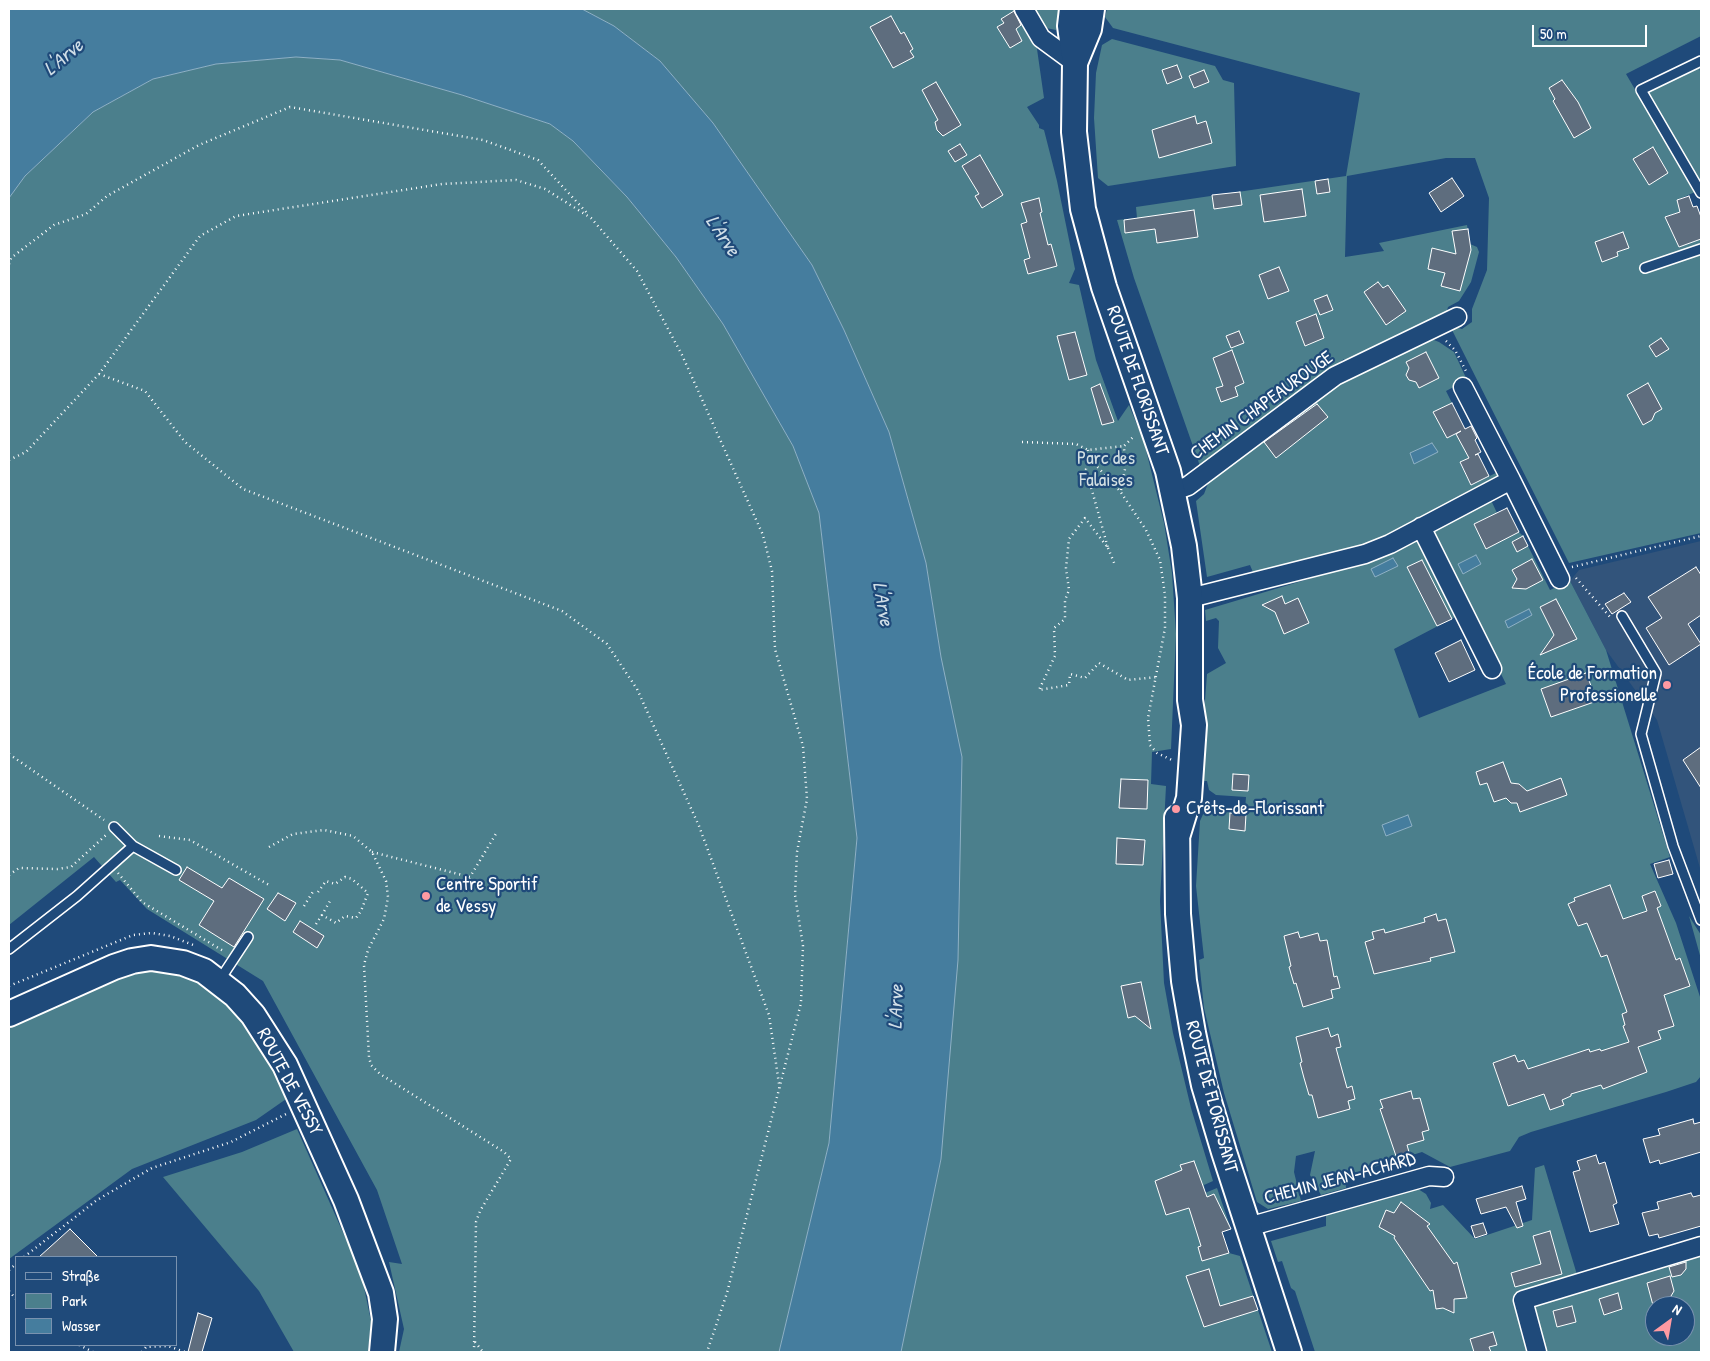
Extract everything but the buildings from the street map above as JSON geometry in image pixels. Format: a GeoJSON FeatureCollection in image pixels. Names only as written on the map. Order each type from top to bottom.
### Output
{"type":"FeatureCollection","features":[{"type":"Feature","properties":{"kind":"main road","name":"ROUTE DE FLORISSANT"},"geometry":{"type":"LineString","coordinates":[[1072,9],[1070,26],[1075,63],[1074,132],[1083,209],[1104,288],[1154,425],[1174,491],[1184,546],[1190,598],[1190,700],[1194,725],[1189,798],[1178,834],[1178,914],[1184,982],[1192,1033],[1207,1093],[1289,1352]]}},
{"type":"Feature","properties":{"kind":"main road","name":"ROUTE DE FLORISSANT"},"geometry":{"type":"LineString","coordinates":[[1075,63],[1089,29],[1092,9]]}},
{"type":"Feature","properties":{"kind":"main road","name":"ROUTE DE VESSY"},"geometry":{"type":"LineString","coordinates":[[9,1014],[132,961],[165,958],[204,971],[219,982],[253,1016],[267,1035],[304,1104],[346,1200],[380,1293],[385,1319],[382,1352]]}},
{"type":"Feature","properties":{"kind":"street"},"geometry":{"type":"LineString","coordinates":[[1024,9],[1041,38],[1075,63]]}},
{"type":"Feature","properties":{"kind":"street","name":"CHEMIN CHAPEAUROUGE"},"geometry":{"type":"LineString","coordinates":[[1174,491],[1188,486],[1335,376],[1457,317]]}},
{"type":"Feature","properties":{"kind":"street"},"geometry":{"type":"LineString","coordinates":[[1464,386],[1560,579]]}},
{"type":"Feature","properties":{"kind":"street"},"geometry":{"type":"LineString","coordinates":[[1190,598],[1365,554],[1390,544],[1511,480]]}},
{"type":"Feature","properties":{"kind":"street"},"geometry":{"type":"LineString","coordinates":[[1421,527],[1492,669]]}},
{"type":"Feature","properties":{"kind":"street","name":"CHEMIN JEAN-ACHARD"},"geometry":{"type":"LineString","coordinates":[[1248,1227],[1429,1176],[1444,1177]]}},
{"type":"Feature","properties":{"kind":"street"},"geometry":{"type":"LineString","coordinates":[[1537,1352],[1523,1300],[1701,1246]]}},
{"type":"Feature","properties":{"kind":"lane"},"geometry":{"type":"LineString","coordinates":[[1701,61],[1641,90],[1701,193]]}},
{"type":"Feature","properties":{"kind":"lane"},"geometry":{"type":"LineString","coordinates":[[1645,268],[1701,249]]}},
{"type":"Feature","properties":{"kind":"lane"},"geometry":{"type":"LineString","coordinates":[[1622,616],[1656,673],[1641,734],[1674,846],[1701,920]]}},
{"type":"Feature","properties":{"kind":"lane"},"geometry":{"type":"LineString","coordinates":[[114,827],[133,846],[176,870]]}},
{"type":"Feature","properties":{"kind":"lane"},"geometry":{"type":"LineString","coordinates":[[9,949],[113,866],[133,846]]}},
{"type":"Feature","properties":{"kind":"lane"},"geometry":{"type":"LineString","coordinates":[[219,982],[248,937]]}},
{"type":"Feature","properties":{"kind":"path"},"geometry":{"type":"LineString","coordinates":[[9,264],[11,258],[54,225],[86,214],[107,196],[199,145],[290,107],[483,140],[538,160],[637,271],[682,355],[763,535],[772,572],[775,649],[803,746],[807,799],[797,852],[795,895],[803,946],[801,1003],[780,1092],[727,1293],[706,1352]]}},
{"type":"Feature","properties":{"kind":"path"},"geometry":{"type":"LineString","coordinates":[[9,460],[26,452],[99,374],[200,236],[236,216],[442,184],[516,180],[545,189],[591,218]]}},
{"type":"Feature","properties":{"kind":"path"},"geometry":{"type":"LineString","coordinates":[[99,374],[145,391],[185,442],[243,489],[562,611],[607,644],[637,689],[699,826],[769,1015],[780,1092]]}},
{"type":"Feature","properties":{"kind":"path"},"geometry":{"type":"LineString","coordinates":[[1022,442],[1076,444],[1088,450],[1124,446],[1141,430],[1154,425]]}},
{"type":"Feature","properties":{"kind":"path"},"geometry":{"type":"LineString","coordinates":[[1120,491],[1125,469],[1124,446]]}},
{"type":"Feature","properties":{"kind":"path"},"geometry":{"type":"LineString","coordinates":[[1088,450],[1091,460],[1120,491],[1146,530],[1160,560],[1165,594],[1164,628],[1157,677],[1148,718],[1150,745],[1157,752],[1172,760]]}},
{"type":"Feature","properties":{"kind":"path"},"geometry":{"type":"LineString","coordinates":[[1091,460],[1086,469],[1114,565]]}},
{"type":"Feature","properties":{"kind":"path"},"geometry":{"type":"LineString","coordinates":[[1108,548],[1086,518],[1069,539],[1066,568],[1069,590],[1065,600],[1065,619],[1054,628],[1055,656],[1039,690],[1069,684],[1070,674],[1085,678],[1099,663],[1128,680],[1157,677]]}},
{"type":"Feature","properties":{"kind":"path"},"geometry":{"type":"LineString","coordinates":[[1622,616],[1613,621],[1576,578],[1570,567],[1701,536]]}},
{"type":"Feature","properties":{"kind":"path"},"geometry":{"type":"LineString","coordinates":[[9,754],[114,827],[71,867],[57,869],[19,868],[9,875]]}},
{"type":"Feature","properties":{"kind":"path"},"geometry":{"type":"LineString","coordinates":[[269,847],[293,834],[324,830],[353,836],[372,852],[386,882],[388,897],[384,919],[368,950],[364,966],[371,1064],[380,1074],[504,1152],[511,1159],[477,1218],[474,1352]]}},
{"type":"Feature","properties":{"kind":"path"},"geometry":{"type":"LineString","coordinates":[[464,887],[497,832]]}},
{"type":"Feature","properties":{"kind":"path"},"geometry":{"type":"LineString","coordinates":[[159,836],[190,840],[269,885]]}},
{"type":"Feature","properties":{"kind":"path"},"geometry":{"type":"LineString","coordinates":[[372,852],[470,877]]}},
{"type":"Feature","properties":{"kind":"path"},"geometry":{"type":"LineString","coordinates":[[113,866],[142,902],[235,958]]}},
{"type":"Feature","properties":{"kind":"path"},"geometry":{"type":"LineString","coordinates":[[318,892],[326,881],[336,884],[345,876],[352,879],[368,893],[361,912],[356,918],[345,916],[336,923],[322,915]]}},
{"type":"Feature","properties":{"kind":"path"},"geometry":{"type":"LineString","coordinates":[[304,906],[314,890]]}},
{"type":"Feature","properties":{"kind":"path"},"geometry":{"type":"LineString","coordinates":[[316,924],[330,901]]}},
{"type":"Feature","properties":{"kind":"path"},"geometry":{"type":"LineString","coordinates":[[9,986],[133,935],[152,933],[170,936],[186,940],[202,950]]}},
{"type":"Feature","properties":{"kind":"path"},"geometry":{"type":"LineString","coordinates":[[25,1256],[97,1200],[152,1168],[231,1142],[304,1104]]}},
{"type":"Feature","properties":{"kind":"path"},"geometry":{"type":"LineString","coordinates":[[474,1341],[483,1352]]}},
{"type":"Feature","properties":{"kind":"path"},"geometry":{"type":"LineString","coordinates":[[81,1346],[93,1352]]}},
{"type":"Feature","properties":{"kind":"path"},"geometry":{"type":"LineString","coordinates":[[142,1352],[146,1347],[168,1346],[185,1352]]}},
{"type":"Feature","properties":{"kind":"shaded area","name":"École de Formation Professionelle"},"geometry":{"type":"Polygon","coordinates":[[[1701,541],[1701,883],[1700,868],[1657,720],[1606,650],[1570,581],[1579,570],[1701,541]]]}},
{"type":"Feature","properties":{"kind":"green space","name":"Parc des Falaises"},"geometry":{"type":"Polygon","coordinates":[[[582,9],[1017,9],[1036,42],[1044,98],[1027,107],[1039,128],[1044,130],[1057,181],[1075,269],[1069,283],[1079,285],[1096,360],[1118,421],[1129,405],[1144,442],[1164,523],[1172,573],[1176,634],[1171,749],[1152,752],[1151,784],[1166,786],[1160,901],[1164,983],[1173,1033],[1191,1108],[1213,1181],[1204,1185],[1205,1193],[1217,1188],[1231,1229],[1222,1232],[1229,1253],[1240,1256],[1272,1352],[901,1352],[941,1159],[941,657],[926,563],[889,432],[844,330],[812,265],[713,123],[660,61],[614,26],[582,9]]]}},
{"type":"Feature","properties":{"kind":"green space"},"geometry":{"type":"Polygon","coordinates":[[[1035,9],[1061,9],[1059,24],[1056,30],[1046,28],[1035,9]]]}},
{"type":"Feature","properties":{"kind":"green space"},"geometry":{"type":"Polygon","coordinates":[[[1107,9],[1701,9],[1701,36],[1626,74],[1695,192],[1677,200],[1680,212],[1665,217],[1679,247],[1701,239],[1701,245],[1641,263],[1646,273],[1701,254],[1701,533],[1569,563],[1450,326],[1462,329],[1472,322],[1472,309],[1487,270],[1489,198],[1475,158],[1446,158],[1347,176],[1345,257],[1384,251],[1379,243],[1467,225],[1470,244],[1477,247],[1479,252],[1471,282],[1459,301],[1448,307],[1445,318],[1346,366],[1344,359],[1201,469],[1134,278],[1117,220],[1137,218],[1136,207],[1346,176],[1360,93],[1113,28],[1105,17],[1107,9]]]}},
{"type":"Feature","properties":{"kind":"green space"},"geometry":{"type":"Polygon","coordinates":[[[1112,39],[1215,66],[1223,80],[1234,83],[1236,166],[1108,186],[1098,178],[1094,118],[1096,73],[1102,45],[1112,39]]]}},
{"type":"Feature","properties":{"kind":"green space"},"geometry":{"type":"Polygon","coordinates":[[[296,57],[340,60],[462,95],[550,124],[573,141],[627,197],[676,257],[723,324],[793,446],[819,513],[857,838],[829,1143],[779,1352],[399,1352],[404,1329],[389,1262],[402,1264],[377,1190],[263,981],[147,909],[120,880],[116,882],[94,857],[9,925],[9,198],[25,176],[93,112],[153,79],[216,64],[296,57]]]}},
{"type":"Feature","properties":{"kind":"green space"},"geometry":{"type":"Polygon","coordinates":[[[1699,68],[1701,74],[1701,183],[1648,92],[1699,68]]]}},
{"type":"Feature","properties":{"kind":"green space"},"geometry":{"type":"Polygon","coordinates":[[[1426,337],[1439,342],[1454,352],[1467,380],[1446,391],[1452,403],[1434,412],[1447,438],[1460,432],[1466,444],[1463,446],[1469,458],[1460,463],[1471,485],[1500,471],[1501,476],[1375,542],[1255,577],[1250,565],[1207,577],[1196,501],[1204,494],[1209,481],[1339,380],[1426,337]]]}},
{"type":"Feature","properties":{"kind":"green space"},"geometry":{"type":"Polygon","coordinates":[[[1490,498],[1497,513],[1474,524],[1486,548],[1519,532],[1523,536],[1550,590],[1570,581],[1606,650],[1670,857],[1650,864],[1676,923],[1701,1000],[1701,1076],[1696,1082],[1666,1092],[1531,1132],[1519,1137],[1510,1151],[1450,1167],[1422,1152],[1345,1176],[1346,1188],[1321,1195],[1310,1175],[1315,1151],[1296,1156],[1294,1172],[1301,1201],[1268,1209],[1257,1202],[1224,1093],[1204,1008],[1199,960],[1204,958],[1196,886],[1200,821],[1205,810],[1216,806],[1245,809],[1246,797],[1216,795],[1209,790],[1207,781],[1199,781],[1207,674],[1226,663],[1218,648],[1219,621],[1216,618],[1206,621],[1205,610],[1362,563],[1417,538],[1457,616],[1394,649],[1419,718],[1506,684],[1430,531],[1490,498]]]}},
{"type":"Feature","properties":{"kind":"green space"},"geometry":{"type":"Polygon","coordinates":[[[1689,916],[1701,935],[1701,959],[1689,916]]]}},
{"type":"Feature","properties":{"kind":"green space"},"geometry":{"type":"Polygon","coordinates":[[[155,967],[187,973],[216,991],[251,1029],[289,1097],[256,1120],[132,1169],[9,1259],[9,1022],[130,969],[155,967]]]}},
{"type":"Feature","properties":{"kind":"green space"},"geometry":{"type":"Polygon","coordinates":[[[297,1129],[361,1273],[371,1321],[368,1352],[294,1352],[259,1291],[163,1177],[242,1152],[297,1129]]]}},
{"type":"Feature","properties":{"kind":"green space"},"geometry":{"type":"Polygon","coordinates":[[[1544,1165],[1578,1278],[1515,1297],[1531,1352],[1315,1352],[1295,1291],[1291,1288],[1282,1261],[1278,1262],[1271,1241],[1326,1226],[1326,1212],[1408,1189],[1418,1189],[1426,1194],[1431,1203],[1430,1209],[1443,1205],[1475,1239],[1532,1220],[1535,1168],[1544,1165]]]}},
{"type":"Feature","properties":{"kind":"green space"},"geometry":{"type":"Polygon","coordinates":[[[1701,1252],[1701,1352],[1543,1352],[1530,1310],[1534,1303],[1701,1252]]]}},
{"type":"Feature","properties":{"kind":"water","name":"L'Arve"},"geometry":{"type":"Polygon","coordinates":[[[9,9],[582,9],[614,26],[660,61],[713,123],[812,265],[844,330],[889,432],[926,563],[941,657],[962,757],[958,960],[941,1159],[901,1352],[779,1352],[829,1143],[857,838],[819,513],[793,446],[723,324],[676,257],[627,197],[573,141],[550,124],[462,95],[340,60],[296,57],[216,64],[153,79],[93,112],[25,176],[9,198],[9,9]]]}},
{"type":"Feature","properties":{"kind":"water"},"geometry":{"type":"Polygon","coordinates":[[[1432,443],[1438,452],[1414,464],[1410,453],[1432,443]]]}},
{"type":"Feature","properties":{"kind":"water"},"geometry":{"type":"Polygon","coordinates":[[[1476,555],[1481,564],[1463,574],[1458,564],[1476,555]]]}},
{"type":"Feature","properties":{"kind":"water"},"geometry":{"type":"Polygon","coordinates":[[[1393,558],[1398,566],[1375,577],[1371,569],[1393,558]]]}},
{"type":"Feature","properties":{"kind":"water"},"geometry":{"type":"Polygon","coordinates":[[[1529,609],[1532,615],[1508,628],[1505,621],[1529,609]]]}},
{"type":"Feature","properties":{"kind":"water"},"geometry":{"type":"Polygon","coordinates":[[[1408,815],[1412,826],[1386,836],[1382,825],[1408,815]]]}},
{"type":"Feature","properties":{"kind":"place","name":"École de Formation Professionelle"},"geometry":{"type":"Point","coordinates":[1667,685]}},
{"type":"Feature","properties":{"kind":"place","name":"Crêts-de-Florissant"},"geometry":{"type":"Point","coordinates":[1176,809]}},
{"type":"Feature","properties":{"kind":"place","name":"Centre Sportif de Vessy"},"geometry":{"type":"Point","coordinates":[426,896]}}]}
